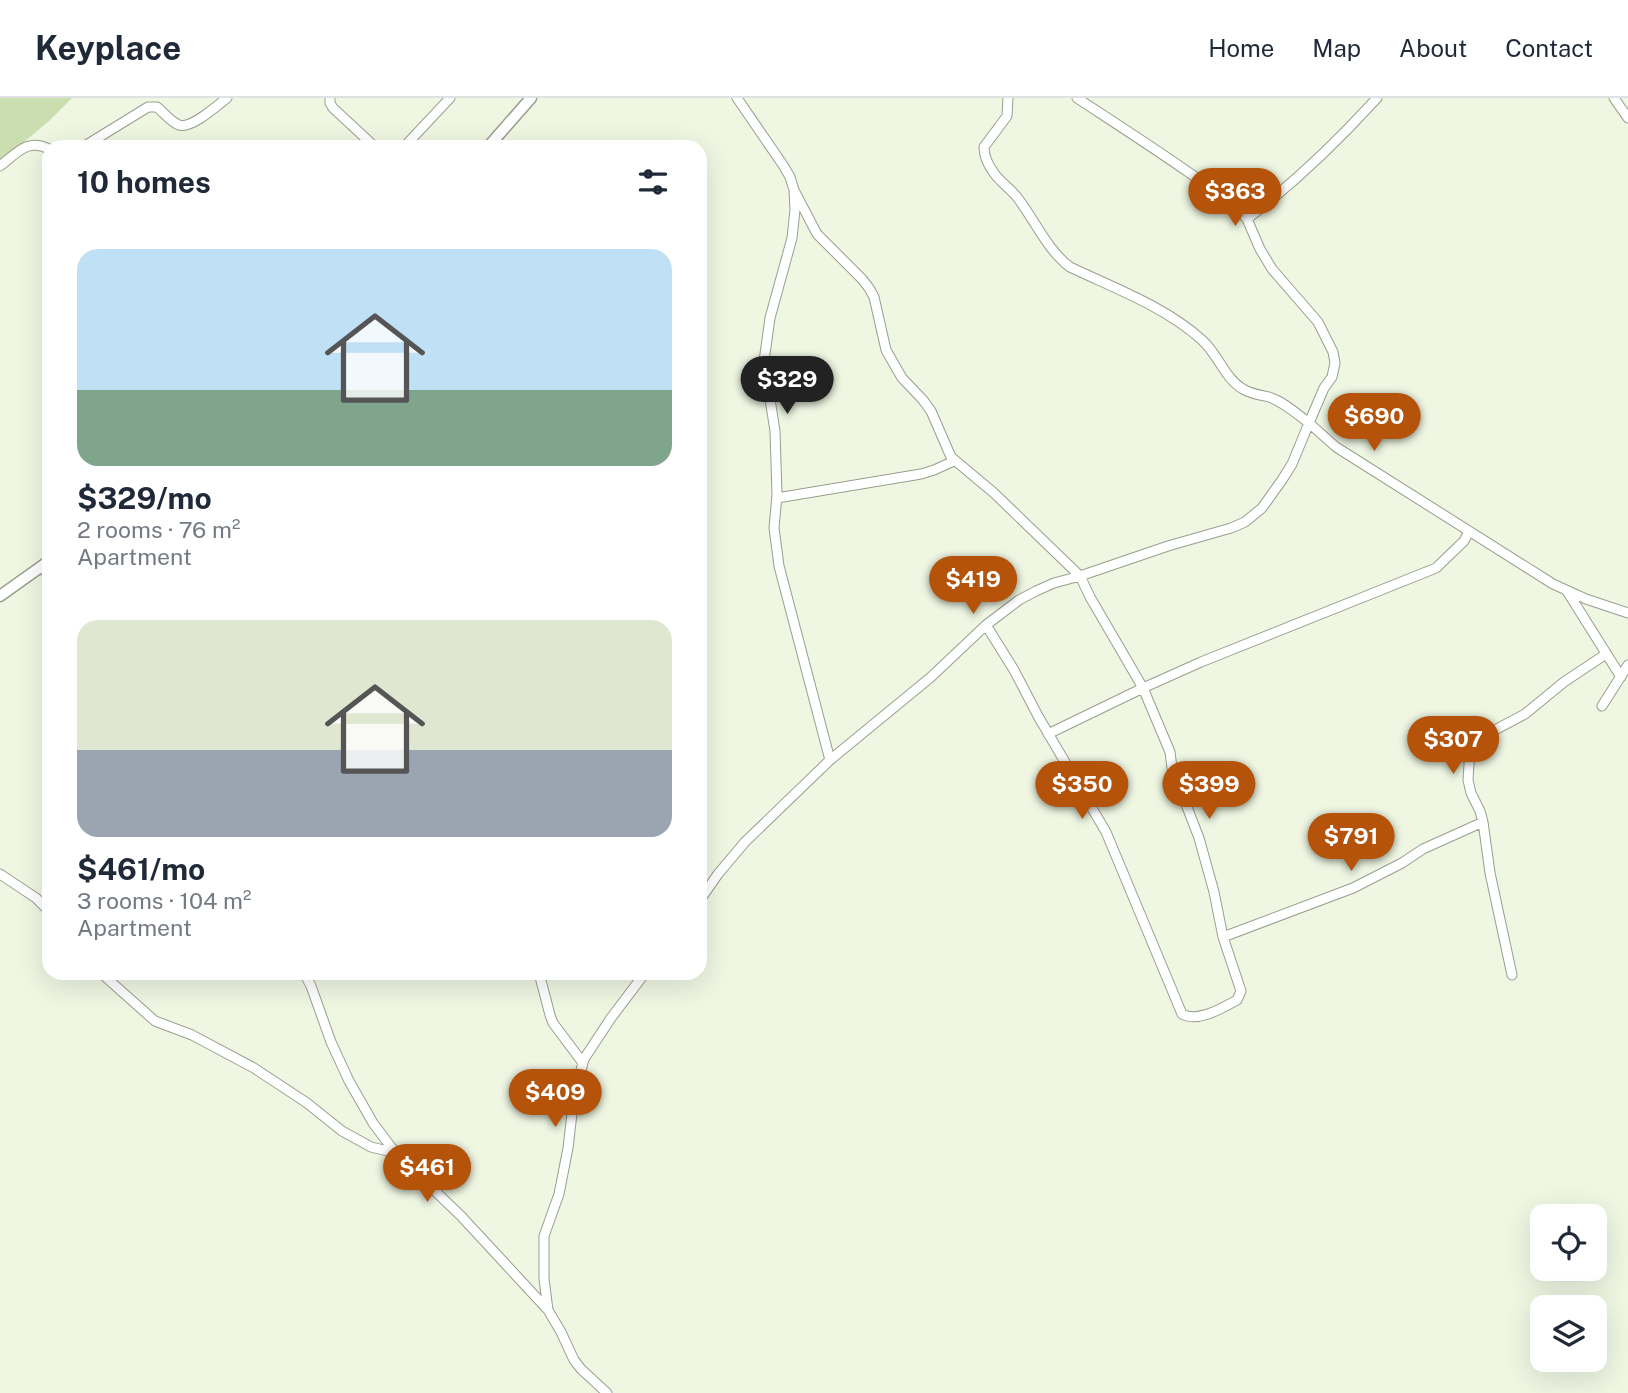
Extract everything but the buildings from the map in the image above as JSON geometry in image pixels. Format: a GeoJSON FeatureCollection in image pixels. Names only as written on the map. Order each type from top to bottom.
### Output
{"type":"FeatureCollection","features":[{"type":"Feature","properties":{"kind":"main road"},"geometry":{"type":"LineString","coordinates":[[494,140],[531,98]]}},
{"type":"Feature","properties":{"kind":"main road"},"geometry":{"type":"LineString","coordinates":[[0,596],[42,567]]}},
{"type":"Feature","properties":{"kind":"street"},"geometry":{"type":"LineString","coordinates":[[94,140],[148,107],[157,107],[176,124],[183,126],[191,124],[227,98]]}},
{"type":"Feature","properties":{"kind":"street"},"geometry":{"type":"LineString","coordinates":[[330,98],[333,108],[367,140]]}},
{"type":"Feature","properties":{"kind":"street"},"geometry":{"type":"LineString","coordinates":[[411,140],[450,98]]}},
{"type":"Feature","properties":{"kind":"street"},"geometry":{"type":"LineString","coordinates":[[737,98],[783,165],[817,234],[869,288],[874,297],[886,350],[902,378],[931,411],[947,450],[954,460],[994,493],[1080,576],[1143,688],[1170,752],[1172,768],[1199,838],[1223,937],[1241,991],[1237,1000],[1199,1016],[1186,1017],[1180,1009],[1112,844],[986,625]]}},
{"type":"Feature","properties":{"kind":"street"},"geometry":{"type":"LineString","coordinates":[[1008,98],[1007,116],[984,147],[984,153],[996,176],[1016,196],[1064,263],[1152,306],[1189,330],[1210,348],[1235,383],[1243,389],[1292,409],[1336,447],[1469,531],[1567,591],[1628,613]]}},
{"type":"Feature","properties":{"kind":"street"},"geometry":{"type":"LineString","coordinates":[[707,890],[745,842],[830,760],[931,677],[986,625],[1019,600],[1054,583],[1245,522],[1262,508],[1292,464],[1324,388],[1332,376],[1335,363],[1333,352],[1318,322],[1272,269],[1247,219],[1239,209],[1161,153],[1077,98]]}},
{"type":"Feature","properties":{"kind":"street"},"geometry":{"type":"LineString","coordinates":[[1247,219],[1295,179],[1377,98]]}},
{"type":"Feature","properties":{"kind":"street"},"geometry":{"type":"LineString","coordinates":[[1614,98],[1628,118]]}},
{"type":"Feature","properties":{"kind":"street"},"geometry":{"type":"LineString","coordinates":[[0,166],[26,146],[36,144],[42,146]]}},
{"type":"Feature","properties":{"kind":"street"},"geometry":{"type":"LineString","coordinates":[[794,190],[792,239],[770,318],[764,361],[775,431],[777,498],[774,528],[779,566],[830,760]]}},
{"type":"Feature","properties":{"kind":"street"},"geometry":{"type":"LineString","coordinates":[[777,498],[920,474],[954,460]]}},
{"type":"Feature","properties":{"kind":"street"},"geometry":{"type":"LineString","coordinates":[[1048,734],[1201,662],[1436,568],[1464,541],[1469,531]]}},
{"type":"Feature","properties":{"kind":"street"},"geometry":{"type":"LineString","coordinates":[[1567,591],[1620,677]]}},
{"type":"Feature","properties":{"kind":"street"},"geometry":{"type":"LineString","coordinates":[[1513,975],[1490,873],[1483,822],[1468,780],[1470,748],[1476,740],[1525,714],[1564,682],[1606,654]]}},
{"type":"Feature","properties":{"kind":"street"},"geometry":{"type":"LineString","coordinates":[[1602,706],[1628,665]]}},
{"type":"Feature","properties":{"kind":"street"},"geometry":{"type":"LineString","coordinates":[[1223,937],[1353,888],[1423,849],[1483,822]]}},
{"type":"Feature","properties":{"kind":"street"},"geometry":{"type":"LineString","coordinates":[[0,874],[42,904]]}},
{"type":"Feature","properties":{"kind":"street"},"geometry":{"type":"LineString","coordinates":[[109,980],[155,1021],[192,1035],[254,1068],[307,1103],[342,1131],[371,1147],[396,1153]]}},
{"type":"Feature","properties":{"kind":"street"},"geometry":{"type":"LineString","coordinates":[[308,980],[331,1042],[373,1123],[396,1153],[461,1216],[548,1310],[574,1360],[607,1393]]}},
{"type":"Feature","properties":{"kind":"street"},"geometry":{"type":"LineString","coordinates":[[541,980],[553,1023],[583,1063]]}},
{"type":"Feature","properties":{"kind":"street"},"geometry":{"type":"LineString","coordinates":[[548,1310],[544,1279],[544,1236],[559,1194],[574,1096],[584,1059],[638,980]]}},
{"type":"Feature","properties":{"kind":"green space"},"geometry":{"type":"Polygon","coordinates":[[[0,98],[72,98],[0,162],[0,98]]]}}]}
